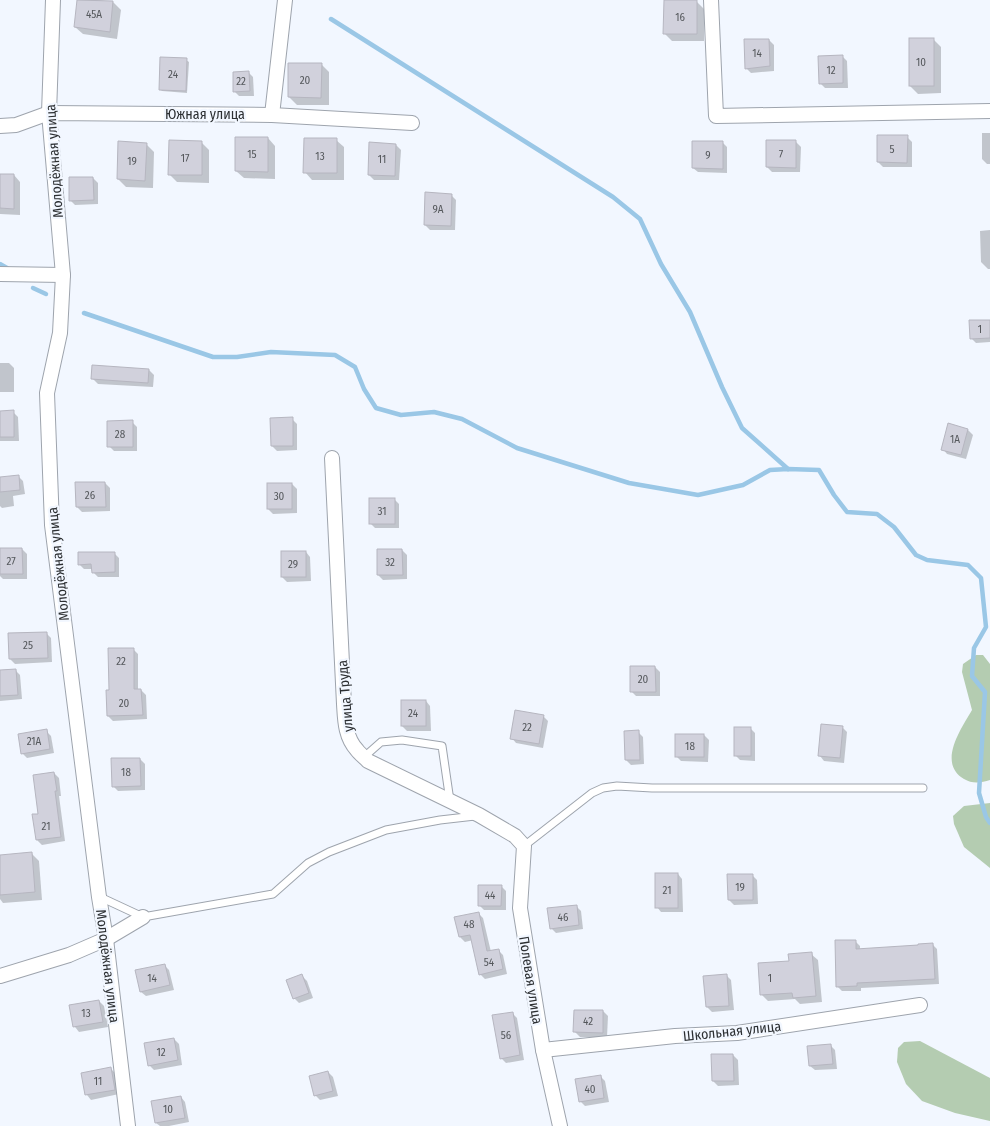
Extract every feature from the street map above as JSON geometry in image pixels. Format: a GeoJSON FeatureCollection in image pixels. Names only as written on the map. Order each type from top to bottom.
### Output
{"type":"FeatureCollection","features":[{"type":"Feature","properties":{"kind":"street","name":"Молодёжная улица"},"geometry":{"type":"LineString","coordinates":[[53,0],[49,113],[63,275],[60,333],[47,393],[52,525],[99,897],[106,939],[128,1126]]}},
{"type":"Feature","properties":{"kind":"street"},"geometry":{"type":"LineString","coordinates":[[272,115],[285,0]]}},
{"type":"Feature","properties":{"kind":"street"},"geometry":{"type":"LineString","coordinates":[[711,0],[716,116],[990,111]]}},
{"type":"Feature","properties":{"kind":"street","name":"Южная улица"},"geometry":{"type":"LineString","coordinates":[[0,126],[16,125],[49,113],[272,115],[412,123]]}},
{"type":"Feature","properties":{"kind":"street"},"geometry":{"type":"LineString","coordinates":[[0,274],[63,275]]}},
{"type":"Feature","properties":{"kind":"street","name":"улица Труда"},"geometry":{"type":"LineString","coordinates":[[332,458],[344,704],[346,727],[350,741],[368,761],[479,816],[520,841]]}},
{"type":"Feature","properties":{"kind":"street","name":"Полевая улица"},"geometry":{"type":"LineString","coordinates":[[520,841],[520,908],[543,1050],[560,1126]]}},
{"type":"Feature","properties":{"kind":"street"},"geometry":{"type":"LineString","coordinates":[[0,976],[69,955],[106,939],[143,917]]}},
{"type":"Feature","properties":{"kind":"street","name":"Школьная улица"},"geometry":{"type":"LineString","coordinates":[[543,1050],[676,1036],[737,1033],[920,1005]]}},
{"type":"Feature","properties":{"kind":"lane"},"geometry":{"type":"LineString","coordinates":[[364,757],[381,742],[402,740],[442,746],[450,802]]}},
{"type":"Feature","properties":{"kind":"lane"},"geometry":{"type":"LineString","coordinates":[[520,841],[592,793],[603,788],[617,786],[652,788],[924,788]]}},
{"type":"Feature","properties":{"kind":"lane"},"geometry":{"type":"LineString","coordinates":[[99,897],[143,917],[273,894],[308,863],[329,852],[386,830],[440,820],[479,816]]}},
{"type":"Feature","properties":{"kind":"green space"},"geometry":{"type":"Polygon","coordinates":[[[976,655],[983,655],[990,664],[990,780],[983,782],[967,781],[956,772],[952,764],[954,746],[972,710],[962,672],[963,664],[976,655]]]}},
{"type":"Feature","properties":{"kind":"green space"},"geometry":{"type":"Polygon","coordinates":[[[990,803],[990,868],[964,847],[954,824],[953,816],[964,806],[990,803]]]}},
{"type":"Feature","properties":{"kind":"green space"},"geometry":{"type":"Polygon","coordinates":[[[920,1041],[990,1078],[990,1121],[955,1113],[922,1101],[906,1084],[897,1062],[898,1048],[904,1042],[920,1041]]]}},
{"type":"Feature","properties":{"kind":"building"},"geometry":{"type":"Polygon","coordinates":[[[77,0],[113,1],[110,32],[74,27],[77,0]]]}},
{"type":"Feature","properties":{"kind":"building"},"geometry":{"type":"Polygon","coordinates":[[[664,0],[697,0],[697,34],[663,34],[664,0]]]}},
{"type":"Feature","properties":{"kind":"building"},"geometry":{"type":"Polygon","coordinates":[[[909,38],[934,38],[934,86],[909,86],[909,38]]]}},
{"type":"Feature","properties":{"kind":"building"},"geometry":{"type":"Polygon","coordinates":[[[744,39],[769,39],[770,66],[745,69],[744,39]]]}},
{"type":"Feature","properties":{"kind":"building"},"geometry":{"type":"Polygon","coordinates":[[[843,55],[843,83],[819,84],[818,56],[843,55]]]}},
{"type":"Feature","properties":{"kind":"building"},"geometry":{"type":"Polygon","coordinates":[[[160,57],[187,58],[186,91],[159,90],[160,57]]]}},
{"type":"Feature","properties":{"kind":"building"},"geometry":{"type":"Polygon","coordinates":[[[288,63],[322,63],[321,98],[288,97],[288,63]]]}},
{"type":"Feature","properties":{"kind":"building"},"geometry":{"type":"Polygon","coordinates":[[[249,71],[250,91],[233,92],[233,72],[249,71]]]}},
{"type":"Feature","properties":{"kind":"building"},"geometry":{"type":"Polygon","coordinates":[[[877,135],[908,135],[907,163],[877,162],[877,135]]]}},
{"type":"Feature","properties":{"kind":"building"},"geometry":{"type":"Polygon","coordinates":[[[235,137],[268,137],[268,172],[235,171],[235,137]]]}},
{"type":"Feature","properties":{"kind":"building"},"geometry":{"type":"Polygon","coordinates":[[[304,138],[337,138],[337,173],[303,173],[304,138]]]}},
{"type":"Feature","properties":{"kind":"building"},"geometry":{"type":"Polygon","coordinates":[[[169,140],[202,141],[202,175],[168,175],[169,140]]]}},
{"type":"Feature","properties":{"kind":"building"},"geometry":{"type":"Polygon","coordinates":[[[766,140],[796,140],[796,168],[766,167],[766,140]]]}},
{"type":"Feature","properties":{"kind":"building"},"geometry":{"type":"Polygon","coordinates":[[[118,141],[147,143],[145,181],[117,179],[118,141]]]}},
{"type":"Feature","properties":{"kind":"building"},"geometry":{"type":"Polygon","coordinates":[[[692,141],[723,141],[723,169],[692,168],[692,141]]]}},
{"type":"Feature","properties":{"kind":"building"},"geometry":{"type":"Polygon","coordinates":[[[369,142],[396,144],[395,176],[368,175],[369,142]]]}},
{"type":"Feature","properties":{"kind":"building"},"geometry":{"type":"Polygon","coordinates":[[[0,174],[14,174],[14,209],[0,208],[0,174]]]}},
{"type":"Feature","properties":{"kind":"building"},"geometry":{"type":"Polygon","coordinates":[[[69,177],[93,177],[94,200],[69,201],[69,177]]]}},
{"type":"Feature","properties":{"kind":"building"},"geometry":{"type":"Polygon","coordinates":[[[425,192],[452,194],[451,226],[424,225],[425,192]]]}},
{"type":"Feature","properties":{"kind":"building"},"geometry":{"type":"Polygon","coordinates":[[[969,320],[990,320],[990,338],[970,339],[969,320]]]}},
{"type":"Feature","properties":{"kind":"building"},"geometry":{"type":"Polygon","coordinates":[[[92,365],[149,369],[148,383],[91,379],[92,365]]]}},
{"type":"Feature","properties":{"kind":"building"},"geometry":{"type":"Polygon","coordinates":[[[14,410],[14,437],[0,437],[0,411],[14,410]]]}},
{"type":"Feature","properties":{"kind":"building"},"geometry":{"type":"Polygon","coordinates":[[[293,417],[293,446],[271,446],[270,418],[293,417]]]}},
{"type":"Feature","properties":{"kind":"building"},"geometry":{"type":"Polygon","coordinates":[[[133,420],[133,447],[107,447],[107,421],[133,420]]]}},
{"type":"Feature","properties":{"kind":"building"},"geometry":{"type":"Polygon","coordinates":[[[948,423],[968,429],[961,455],[941,450],[948,423]]]}},
{"type":"Feature","properties":{"kind":"building"},"geometry":{"type":"Polygon","coordinates":[[[19,475],[20,490],[0,492],[0,477],[19,475]]]}},
{"type":"Feature","properties":{"kind":"building"},"geometry":{"type":"Polygon","coordinates":[[[75,482],[105,482],[106,507],[76,507],[75,482]]]}},
{"type":"Feature","properties":{"kind":"building"},"geometry":{"type":"Polygon","coordinates":[[[267,483],[292,483],[292,509],[267,509],[267,483]]]}},
{"type":"Feature","properties":{"kind":"building"},"geometry":{"type":"Polygon","coordinates":[[[369,498],[395,498],[395,524],[369,524],[369,498]]]}},
{"type":"Feature","properties":{"kind":"building"},"geometry":{"type":"Polygon","coordinates":[[[0,548],[22,548],[23,574],[0,574],[0,548]]]}},
{"type":"Feature","properties":{"kind":"building"},"geometry":{"type":"Polygon","coordinates":[[[377,549],[402,549],[403,575],[377,575],[377,549]]]}},
{"type":"Feature","properties":{"kind":"building"},"geometry":{"type":"Polygon","coordinates":[[[281,551],[306,551],[306,577],[281,577],[281,551]]]}},
{"type":"Feature","properties":{"kind":"building"},"geometry":{"type":"Polygon","coordinates":[[[78,552],[115,552],[115,572],[92,573],[91,564],[78,565],[78,552]]]}},
{"type":"Feature","properties":{"kind":"building"},"geometry":{"type":"Polygon","coordinates":[[[47,632],[48,658],[9,659],[8,633],[47,632]]]}},
{"type":"Feature","properties":{"kind":"building"},"geometry":{"type":"Polygon","coordinates":[[[108,648],[134,648],[134,689],[141,689],[143,715],[107,716],[106,690],[109,690],[108,648]]]}},
{"type":"Feature","properties":{"kind":"building"},"geometry":{"type":"Polygon","coordinates":[[[630,666],[655,666],[656,692],[630,692],[630,666]]]}},
{"type":"Feature","properties":{"kind":"building"},"geometry":{"type":"Polygon","coordinates":[[[16,669],[18,695],[0,696],[0,670],[16,669]]]}},
{"type":"Feature","properties":{"kind":"building"},"geometry":{"type":"Polygon","coordinates":[[[401,700],[426,700],[426,726],[401,726],[401,700]]]}},
{"type":"Feature","properties":{"kind":"building"},"geometry":{"type":"Polygon","coordinates":[[[515,710],[544,715],[539,744],[510,739],[515,710]]]}},
{"type":"Feature","properties":{"kind":"building"},"geometry":{"type":"Polygon","coordinates":[[[821,724],[843,726],[840,758],[818,756],[821,724]]]}},
{"type":"Feature","properties":{"kind":"building"},"geometry":{"type":"Polygon","coordinates":[[[734,727],[751,727],[751,756],[734,756],[734,727]]]}},
{"type":"Feature","properties":{"kind":"building"},"geometry":{"type":"Polygon","coordinates":[[[47,729],[50,749],[21,754],[18,734],[47,729]]]}},
{"type":"Feature","properties":{"kind":"building"},"geometry":{"type":"Polygon","coordinates":[[[639,730],[640,760],[625,760],[624,731],[639,730]]]}},
{"type":"Feature","properties":{"kind":"building"},"geometry":{"type":"Polygon","coordinates":[[[675,734],[704,734],[704,757],[675,757],[675,734]]]}},
{"type":"Feature","properties":{"kind":"building"},"geometry":{"type":"Polygon","coordinates":[[[111,758],[140,758],[141,786],[112,787],[111,758]]]}},
{"type":"Feature","properties":{"kind":"building"},"geometry":{"type":"Polygon","coordinates":[[[54,772],[61,837],[36,840],[32,814],[38,814],[33,775],[54,772]]]}},
{"type":"Feature","properties":{"kind":"building"},"geometry":{"type":"Polygon","coordinates":[[[32,852],[35,892],[0,895],[0,855],[32,852]]]}},
{"type":"Feature","properties":{"kind":"building"},"geometry":{"type":"Polygon","coordinates":[[[655,873],[678,873],[678,908],[655,908],[655,873]]]}},
{"type":"Feature","properties":{"kind":"building"},"geometry":{"type":"Polygon","coordinates":[[[727,874],[753,874],[753,900],[728,900],[727,874]]]}},
{"type":"Feature","properties":{"kind":"building"},"geometry":{"type":"Polygon","coordinates":[[[478,885],[502,885],[501,906],[478,906],[478,885]]]}},
{"type":"Feature","properties":{"kind":"building"},"geometry":{"type":"Polygon","coordinates":[[[577,905],[579,925],[550,929],[547,908],[577,905]]]}},
{"type":"Feature","properties":{"kind":"building"},"geometry":{"type":"Polygon","coordinates":[[[479,912],[487,951],[499,949],[503,969],[479,975],[470,935],[459,937],[454,917],[479,912]]]}},
{"type":"Feature","properties":{"kind":"building"},"geometry":{"type":"Polygon","coordinates":[[[835,940],[856,940],[856,949],[933,943],[935,979],[857,983],[857,986],[836,987],[835,940]]]}},
{"type":"Feature","properties":{"kind":"building"},"geometry":{"type":"Polygon","coordinates":[[[812,952],[816,996],[793,998],[792,993],[760,995],[758,963],[789,961],[788,954],[812,952]]]}},
{"type":"Feature","properties":{"kind":"building"},"geometry":{"type":"Polygon","coordinates":[[[165,964],[170,985],[140,992],[135,970],[165,964]]]}},
{"type":"Feature","properties":{"kind":"building"},"geometry":{"type":"Polygon","coordinates":[[[302,974],[309,993],[293,999],[286,980],[302,974]]]}},
{"type":"Feature","properties":{"kind":"building"},"geometry":{"type":"Polygon","coordinates":[[[727,974],[729,1006],[706,1007],[703,976],[727,974]]]}},
{"type":"Feature","properties":{"kind":"building"},"geometry":{"type":"Polygon","coordinates":[[[99,1000],[103,1022],[73,1027],[69,1005],[99,1000]]]}},
{"type":"Feature","properties":{"kind":"building"},"geometry":{"type":"Polygon","coordinates":[[[574,1010],[603,1010],[603,1033],[573,1032],[574,1010]]]}},
{"type":"Feature","properties":{"kind":"building"},"geometry":{"type":"Polygon","coordinates":[[[513,1012],[520,1055],[500,1059],[492,1015],[513,1012]]]}},
{"type":"Feature","properties":{"kind":"building"},"geometry":{"type":"Polygon","coordinates":[[[174,1038],[178,1060],[148,1066],[144,1043],[174,1038]]]}},
{"type":"Feature","properties":{"kind":"building"},"geometry":{"type":"Polygon","coordinates":[[[831,1044],[833,1064],[809,1066],[807,1046],[831,1044]]]}},
{"type":"Feature","properties":{"kind":"building"},"geometry":{"type":"Polygon","coordinates":[[[711,1054],[733,1054],[734,1081],[712,1081],[711,1054]]]}},
{"type":"Feature","properties":{"kind":"building"},"geometry":{"type":"Polygon","coordinates":[[[111,1067],[115,1090],[85,1095],[81,1073],[111,1067]]]}},
{"type":"Feature","properties":{"kind":"building"},"geometry":{"type":"Polygon","coordinates":[[[328,1071],[333,1091],[314,1096],[309,1076],[328,1071]]]}},
{"type":"Feature","properties":{"kind":"building"},"geometry":{"type":"Polygon","coordinates":[[[601,1075],[604,1098],[579,1102],[575,1079],[601,1075]]]}},
{"type":"Feature","properties":{"kind":"building"},"geometry":{"type":"Polygon","coordinates":[[[181,1096],[185,1118],[155,1123],[151,1101],[181,1096]]]}},
{"type":"Feature","properties":{"kind":"waterway"},"geometry":{"type":"LineString","coordinates":[[331,19],[613,197],[640,219],[661,264],[690,312],[742,428],[788,469]]}},
{"type":"Feature","properties":{"kind":"waterway"},"geometry":{"type":"LineString","coordinates":[[0,264],[7,268]]}},
{"type":"Feature","properties":{"kind":"waterway"},"geometry":{"type":"LineString","coordinates":[[33,288],[46,294]]}},
{"type":"Feature","properties":{"kind":"waterway"},"geometry":{"type":"LineString","coordinates":[[84,313],[213,357],[237,357],[271,352],[335,355],[355,367],[364,389],[376,408],[401,415],[434,412],[462,419],[517,448],[629,483],[698,495],[743,485],[770,470],[819,470],[847,512],[877,514],[894,527],[916,555],[927,560],[968,565],[981,578],[986,627],[974,648],[972,676],[985,692],[979,793],[986,817],[990,823]]}}]}
